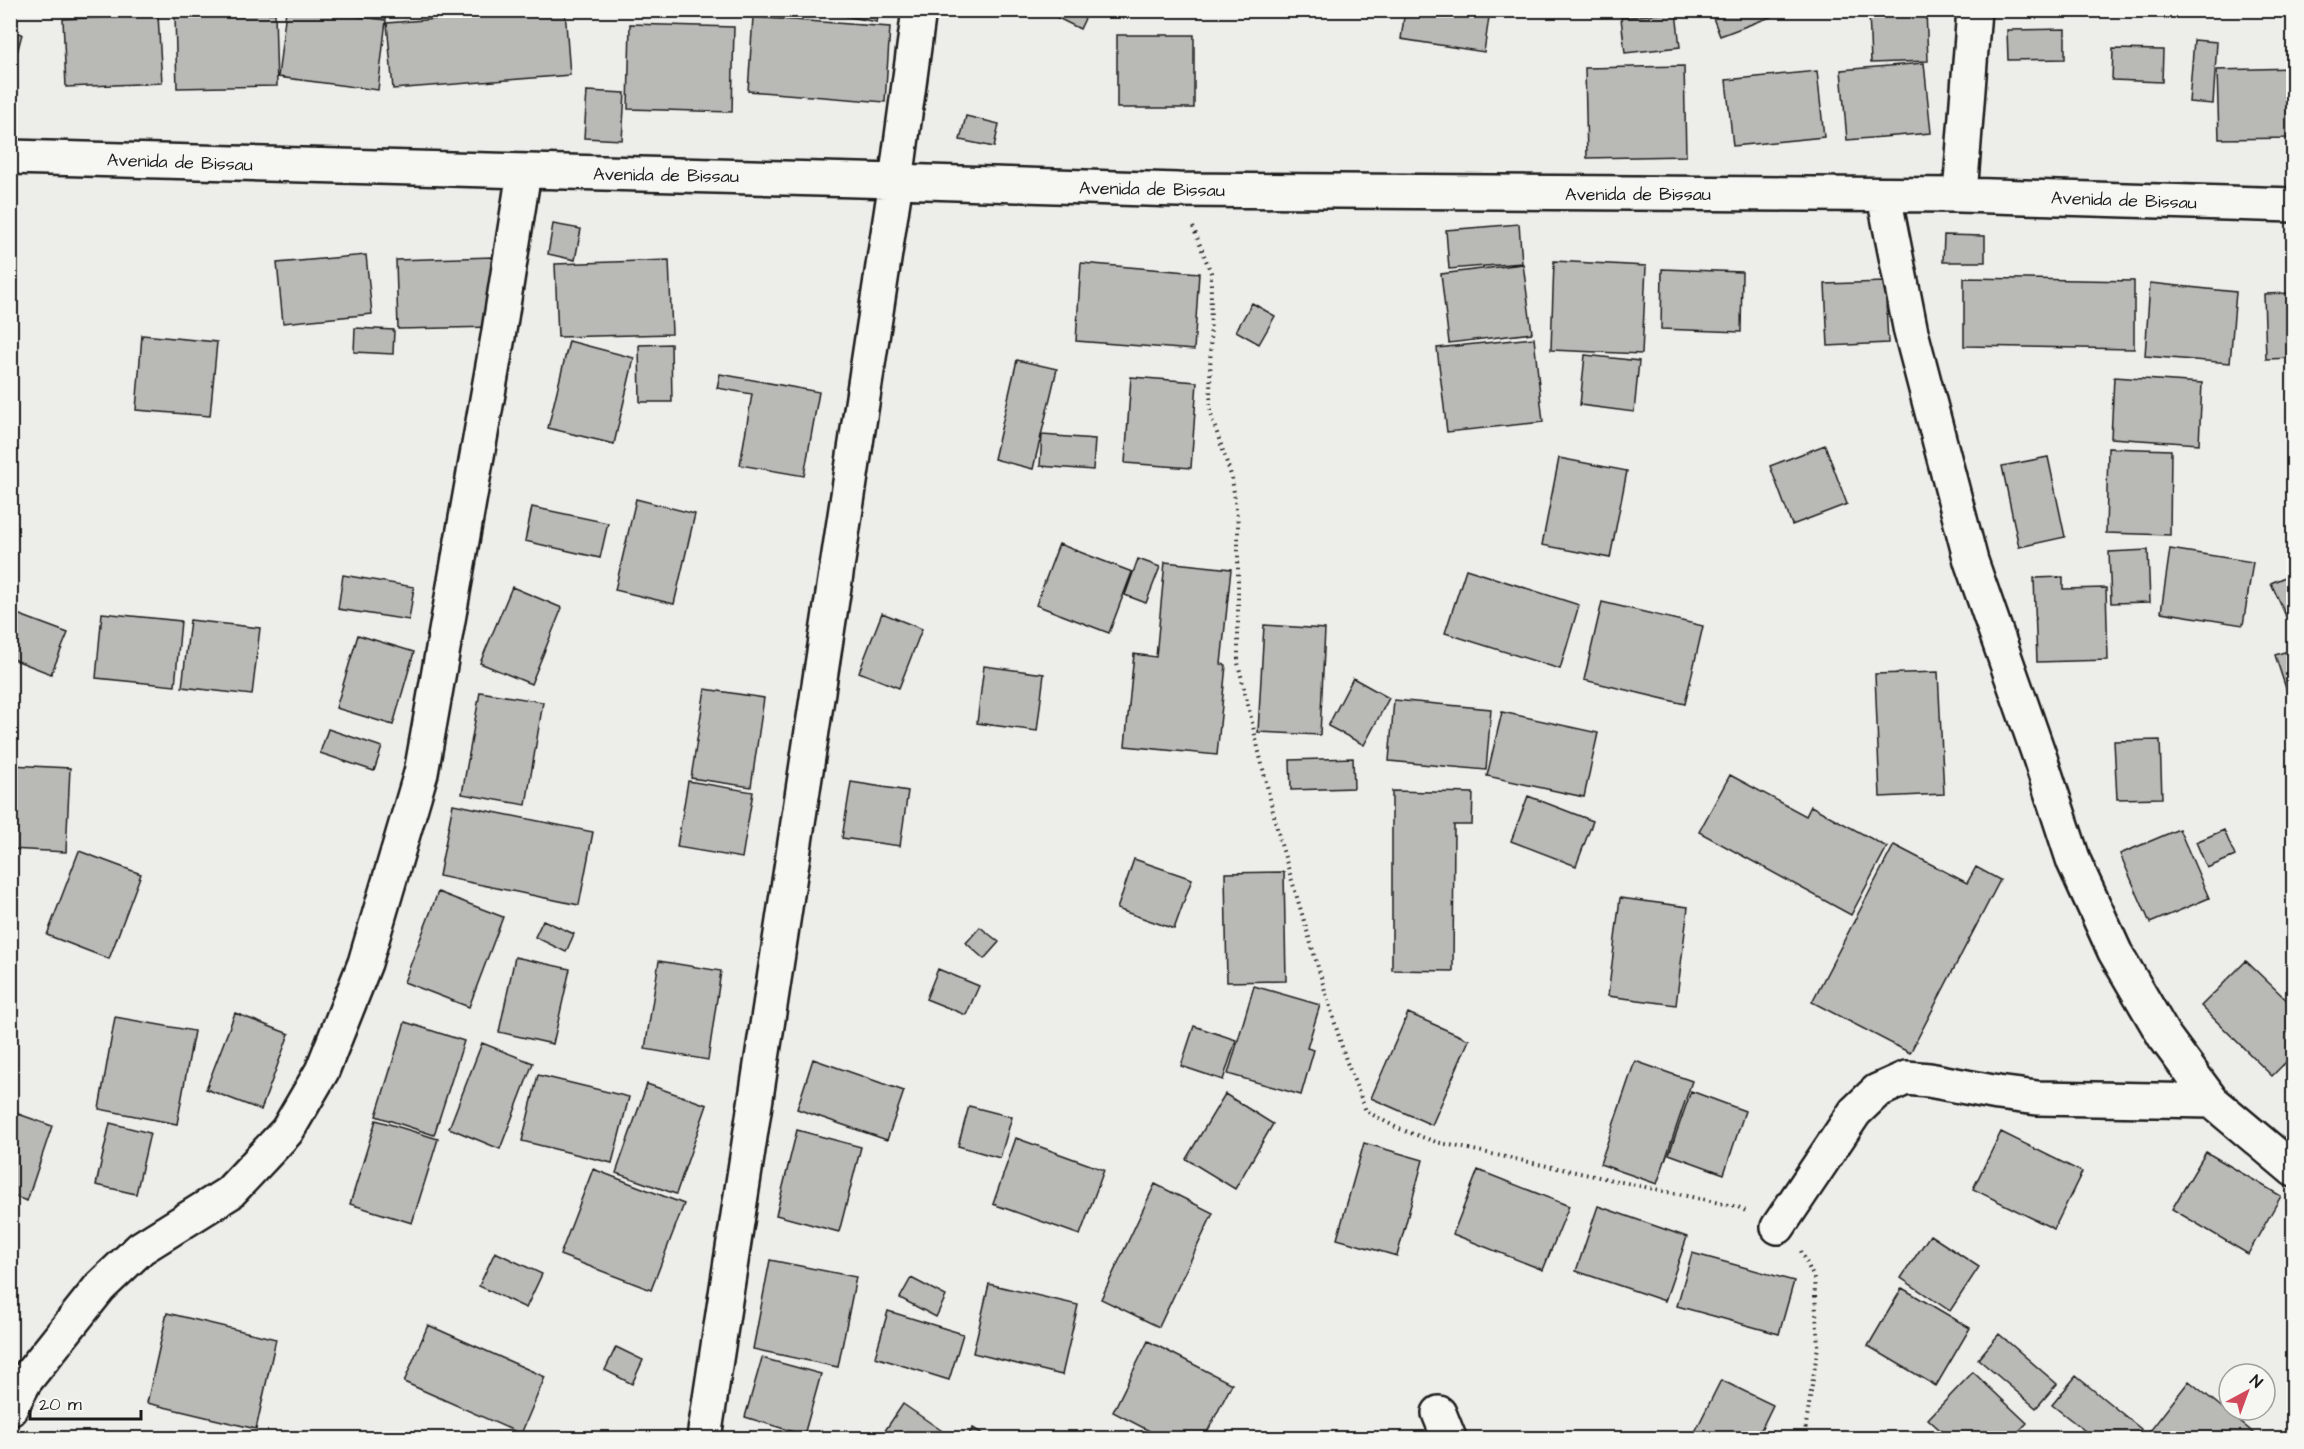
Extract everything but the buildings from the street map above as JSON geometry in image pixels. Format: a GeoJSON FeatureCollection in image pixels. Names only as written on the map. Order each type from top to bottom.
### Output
{"type":"FeatureCollection","features":[{"type":"Feature","properties":{"kind":"street"},"geometry":{"type":"LineString","coordinates":[[704,1438],[896,181],[919,10]]}},
{"type":"Feature","properties":{"kind":"street"},"geometry":{"type":"LineString","coordinates":[[1960,195],[1974,10]]}},
{"type":"Feature","properties":{"kind":"street","name":"Avenida de Bissau"},"geometry":{"type":"LineString","coordinates":[[10,157],[1178,190],[1960,195],[2294,206]]}},
{"type":"Feature","properties":{"kind":"street"},"geometry":{"type":"LineString","coordinates":[[10,1409],[25,1381],[100,1287],[141,1248],[229,1193],[287,1131],[322,1071],[365,963],[421,773],[494,360],[524,172]]}},
{"type":"Feature","properties":{"kind":"street"},"geometry":{"type":"LineString","coordinates":[[1884,196],[1911,332],[1971,561],[2074,862],[2115,952],[2164,1036],[2212,1101],[2294,1170]]}},
{"type":"Feature","properties":{"kind":"street"},"geometry":{"type":"LineString","coordinates":[[1778,1227],[1855,1112],[1877,1091],[1906,1078],[2037,1098],[2212,1101]]}},
{"type":"Feature","properties":{"kind":"path"},"geometry":{"type":"LineString","coordinates":[[1178,190],[1211,273],[1210,412],[1232,478],[1238,524],[1238,663],[1280,841],[1346,1060],[1366,1111],[1397,1128],[1436,1142],[1738,1207],[1778,1227],[1800,1249],[1814,1278],[1818,1346],[1804,1438]]}}]}
